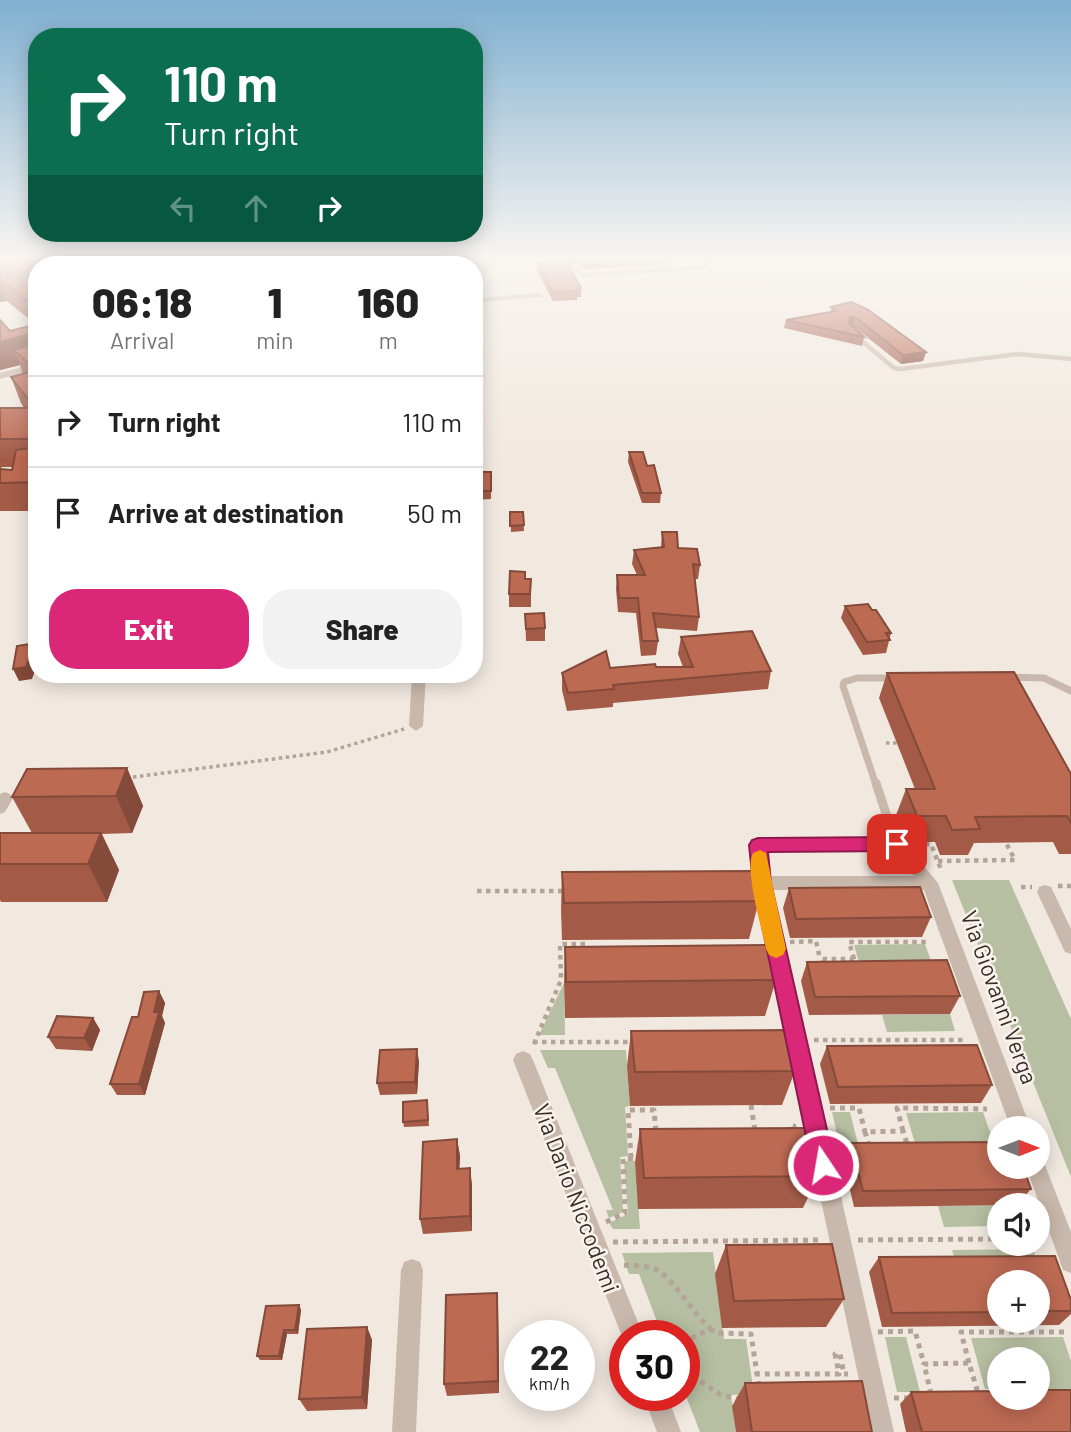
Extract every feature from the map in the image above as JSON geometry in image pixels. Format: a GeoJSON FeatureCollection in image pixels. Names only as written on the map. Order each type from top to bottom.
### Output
{"type":"FeatureCollection","features":[{"type":"Feature","properties":{"kind":"street"},"geometry":{"type":"LineString","coordinates":[[0,376],[28,368]]}},
{"type":"Feature","properties":{"kind":"street"},"geometry":{"type":"LineString","coordinates":[[416,726],[418,683]]}},
{"type":"Feature","properties":{"kind":"street"},"geometry":{"type":"LineString","coordinates":[[882,1432],[762,883],[758,845],[897,844]]}},
{"type":"Feature","properties":{"kind":"street","name":"Via Giovanni Verga"},"geometry":{"type":"LineString","coordinates":[[897,844],[930,883],[1016,1116]]}},
{"type":"Feature","properties":{"kind":"street"},"geometry":{"type":"LineString","coordinates":[[762,883],[930,883]]}},
{"type":"Feature","properties":{"kind":"street"},"geometry":{"type":"LineString","coordinates":[[1045,892],[1071,947]]}},
{"type":"Feature","properties":{"kind":"street","name":"Via Dario Niccodemi"},"geometry":{"type":"LineString","coordinates":[[523,1060],[625,1320]]}},
{"type":"Feature","properties":{"kind":"street"},"geometry":{"type":"LineString","coordinates":[[1041,1180],[1071,1262]]}},
{"type":"Feature","properties":{"kind":"street"},"geometry":{"type":"LineString","coordinates":[[404,1432],[412,1270]]}},
{"type":"Feature","properties":{"kind":"street"},"geometry":{"type":"LineString","coordinates":[[661,1411],[669,1432]]}},
{"type":"Feature","properties":{"kind":"lane"},"geometry":{"type":"LineString","coordinates":[[851,330],[862,344],[894,368],[900,369],[1017,354],[1071,359]]}},
{"type":"Feature","properties":{"kind":"lane"},"geometry":{"type":"LineString","coordinates":[[992,677],[1044,678],[1071,691]]}},
{"type":"Feature","properties":{"kind":"lane"},"geometry":{"type":"LineString","coordinates":[[897,844],[843,686],[844,682],[852,678],[898,678]]}},
{"type":"Feature","properties":{"kind":"path"},"geometry":{"type":"LineString","coordinates":[[115,779],[327,752],[416,726]]}},
{"type":"Feature","properties":{"kind":"path"},"geometry":{"type":"LineString","coordinates":[[886,743],[897,743]]}},
{"type":"Feature","properties":{"kind":"path"},"geometry":{"type":"LineString","coordinates":[[938,862],[1015,860],[1006,843]]}},
{"type":"Feature","properties":{"kind":"path"},"geometry":{"type":"LineString","coordinates":[[477,891],[575,891]]}},
{"type":"Feature","properties":{"kind":"path"},"geometry":{"type":"LineString","coordinates":[[788,942],[816,941],[823,968]]}},
{"type":"Feature","properties":{"kind":"path"},"geometry":{"type":"LineString","coordinates":[[856,968],[849,942],[928,942]]}},
{"type":"Feature","properties":{"kind":"path"},"geometry":{"type":"LineString","coordinates":[[586,955],[586,944],[560,944],[561,980],[533,1042],[644,1042]]}},
{"type":"Feature","properties":{"kind":"path"},"geometry":{"type":"LineString","coordinates":[[820,959],[854,959]]}},
{"type":"Feature","properties":{"kind":"path"},"geometry":{"type":"LineString","coordinates":[[561,980],[575,980]]}},
{"type":"Feature","properties":{"kind":"path"},"geometry":{"type":"LineString","coordinates":[[811,1040],[963,1040]]}},
{"type":"Feature","properties":{"kind":"path"},"geometry":{"type":"LineString","coordinates":[[751,1105],[757,1140]]}},
{"type":"Feature","properties":{"kind":"path"},"geometry":{"type":"LineString","coordinates":[[827,1108],[859,1108],[871,1156]]}},
{"type":"Feature","properties":{"kind":"path"},"geometry":{"type":"LineString","coordinates":[[910,1154],[897,1108],[987,1109]]}},
{"type":"Feature","properties":{"kind":"path"},"geometry":{"type":"LineString","coordinates":[[631,1158],[628,1110],[654,1110],[656,1140]]}},
{"type":"Feature","properties":{"kind":"path"},"geometry":{"type":"LineString","coordinates":[[865,1132],[904,1131]]}},
{"type":"Feature","properties":{"kind":"path"},"geometry":{"type":"LineString","coordinates":[[604,1223],[625,1213],[623,1159],[645,1158]]}},
{"type":"Feature","properties":{"kind":"path"},"geometry":{"type":"LineString","coordinates":[[857,1240],[987,1239]]}},
{"type":"Feature","properties":{"kind":"path"},"geometry":{"type":"LineString","coordinates":[[610,1242],[822,1240]]}},
{"type":"Feature","properties":{"kind":"path"},"geometry":{"type":"LineString","coordinates":[[620,1266],[626,1264],[656,1269],[668,1280],[697,1318],[712,1330],[723,1334],[751,1334],[761,1399]]}},
{"type":"Feature","properties":{"kind":"path"},"geometry":{"type":"LineString","coordinates":[[700,1333],[712,1330]]}},
{"type":"Feature","properties":{"kind":"path"},"geometry":{"type":"LineString","coordinates":[[878,1332],[915,1331],[932,1397],[893,1398]]}},
{"type":"Feature","properties":{"kind":"path"},"geometry":{"type":"LineString","coordinates":[[987,1395],[979,1395],[961,1332],[1066,1332]]}},
{"type":"Feature","properties":{"kind":"path"},"geometry":{"type":"LineString","coordinates":[[757,1374],[839,1374],[835,1354],[840,1354],[844,1374],[851,1374]]}},
{"type":"Feature","properties":{"kind":"path"},"geometry":{"type":"LineString","coordinates":[[924,1364],[969,1363]]}},
{"type":"Feature","properties":{"kind":"path"},"geometry":{"type":"LineString","coordinates":[[700,1381],[732,1399],[751,1399]]}},
{"type":"Feature","properties":{"kind":"green space"},"geometry":{"type":"Polygon","coordinates":[[[952,880],[1009,880],[1071,1019],[1071,1177],[1050,1125],[1050,1116],[1047,1116],[952,880]]]}},
{"type":"Feature","properties":{"kind":"green space"},"geometry":{"type":"Polygon","coordinates":[[[925,944],[935,972],[862,973],[854,945],[925,944]]]}},
{"type":"Feature","properties":{"kind":"green space"},"geometry":{"type":"Polygon","coordinates":[[[564,983],[565,1035],[539,1035],[564,983]]]}},
{"type":"Feature","properties":{"kind":"green space"},"geometry":{"type":"Polygon","coordinates":[[[950,1014],[955,1031],[887,1032],[882,1015],[950,1014]]]}},
{"type":"Feature","properties":{"kind":"green space"},"geometry":{"type":"Polygon","coordinates":[[[540,1050],[626,1050],[630,1106],[625,1107],[628,1156],[620,1157],[623,1212],[609,1218],[606,1210],[613,1210],[555,1068],[548,1068],[540,1050]]]}},
{"type":"Feature","properties":{"kind":"green space"},"geometry":{"type":"Polygon","coordinates":[[[832,1112],[850,1112],[860,1152],[841,1152],[832,1112]]]}},
{"type":"Feature","properties":{"kind":"green space"},"geometry":{"type":"Polygon","coordinates":[[[983,1112],[987,1123],[987,1149],[917,1150],[906,1113],[983,1112]]]}},
{"type":"Feature","properties":{"kind":"green space"},"geometry":{"type":"Polygon","coordinates":[[[624,1161],[635,1161],[640,1229],[613,1229],[609,1223],[628,1214],[624,1161]]]}},
{"type":"Feature","properties":{"kind":"green space"},"geometry":{"type":"Polygon","coordinates":[[[987,1205],[987,1226],[944,1227],[938,1206],[987,1205]]]}},
{"type":"Feature","properties":{"kind":"green space"},"geometry":{"type":"Polygon","coordinates":[[[952,1250],[987,1250],[987,1256],[1035,1256],[1040,1270],[958,1271],[952,1250]]]}},
{"type":"Feature","properties":{"kind":"green space"},"geometry":{"type":"Polygon","coordinates":[[[713,1252],[724,1339],[746,1339],[754,1394],[731,1395],[736,1432],[700,1432],[692,1411],[700,1411],[700,1320],[656,1320],[639,1274],[629,1274],[622,1253],[713,1252]]]}},
{"type":"Feature","properties":{"kind":"green space"},"geometry":{"type":"Polygon","coordinates":[[[885,1337],[906,1337],[920,1392],[897,1392],[885,1337]]]}},
{"type":"Feature","properties":{"kind":"green space"},"geometry":{"type":"Polygon","coordinates":[[[1063,1337],[1071,1361],[1071,1389],[1050,1389],[1050,1347],[987,1347],[985,1389],[971,1338],[1063,1337]]]}},
{"type":"Feature","properties":{"kind":"building"},"geometry":{"type":"Polygon","coordinates":[[[0,326],[5,326],[10,331],[28,326],[28,336],[0,342],[0,326]]]}},
{"type":"Feature","properties":{"kind":"building"},"geometry":{"type":"Polygon","coordinates":[[[813,326],[852,326],[864,337],[813,326]]]}},
{"type":"Feature","properties":{"kind":"building"},"geometry":{"type":"Polygon","coordinates":[[[866,326],[890,326],[926,352],[903,355],[866,326]]]}},
{"type":"Feature","properties":{"kind":"building"},"geometry":{"type":"Polygon","coordinates":[[[28,346],[28,363],[14,350],[28,346]]]}},
{"type":"Feature","properties":{"kind":"building"},"geometry":{"type":"Polygon","coordinates":[[[28,373],[28,399],[11,377],[28,373]]]}},
{"type":"Feature","properties":{"kind":"building"},"geometry":{"type":"Polygon","coordinates":[[[0,408],[28,408],[28,439],[0,439],[0,408]]]}},
{"type":"Feature","properties":{"kind":"building"},"geometry":{"type":"Polygon","coordinates":[[[28,448],[28,482],[0,483],[0,469],[12,470],[16,450],[28,448]]]}},
{"type":"Feature","properties":{"kind":"building"},"geometry":{"type":"Polygon","coordinates":[[[629,452],[643,452],[647,466],[654,465],[661,493],[642,493],[629,452]]]}},
{"type":"Feature","properties":{"kind":"building"},"geometry":{"type":"Polygon","coordinates":[[[483,472],[491,472],[491,491],[483,491],[483,472]]]}},
{"type":"Feature","properties":{"kind":"building"},"geometry":{"type":"Polygon","coordinates":[[[510,512],[523,512],[524,525],[510,526],[510,512]]]}},
{"type":"Feature","properties":{"kind":"building"},"geometry":{"type":"Polygon","coordinates":[[[662,532],[677,532],[678,548],[697,549],[700,565],[693,564],[699,617],[653,613],[658,641],[642,641],[638,598],[619,598],[617,575],[645,575],[634,550],[664,547],[662,532]]]}},
{"type":"Feature","properties":{"kind":"building"},"geometry":{"type":"Polygon","coordinates":[[[510,571],[525,572],[525,579],[531,579],[530,594],[509,594],[510,571]]]}},
{"type":"Feature","properties":{"kind":"building"},"geometry":{"type":"Polygon","coordinates":[[[868,604],[872,610],[876,610],[891,633],[886,633],[890,640],[867,642],[845,606],[868,604]]]}},
{"type":"Feature","properties":{"kind":"building"},"geometry":{"type":"Polygon","coordinates":[[[544,613],[545,628],[526,629],[525,614],[544,613]]]}},
{"type":"Feature","properties":{"kind":"building"},"geometry":{"type":"Polygon","coordinates":[[[752,631],[771,671],[613,685],[614,689],[568,693],[562,673],[606,651],[610,668],[655,664],[656,667],[693,667],[681,637],[752,631]]]}},
{"type":"Feature","properties":{"kind":"building"},"geometry":{"type":"Polygon","coordinates":[[[28,644],[28,662],[26,667],[13,669],[17,646],[28,644]]]}},
{"type":"Feature","properties":{"kind":"building"},"geometry":{"type":"Polygon","coordinates":[[[1014,672],[1071,774],[1071,823],[1067,816],[975,817],[980,829],[952,830],[946,816],[917,816],[906,789],[935,789],[887,673],[1014,672]]]}},
{"type":"Feature","properties":{"kind":"building"},"geometry":{"type":"Polygon","coordinates":[[[127,768],[116,796],[12,797],[27,769],[127,768]]]}},
{"type":"Feature","properties":{"kind":"building"},"geometry":{"type":"Polygon","coordinates":[[[0,833],[101,833],[88,864],[0,864],[0,833]]]}},
{"type":"Feature","properties":{"kind":"building"},"geometry":{"type":"Polygon","coordinates":[[[753,871],[759,901],[564,903],[562,872],[753,871]]]}},
{"type":"Feature","properties":{"kind":"building"},"geometry":{"type":"Polygon","coordinates":[[[920,887],[931,917],[796,919],[789,888],[920,887]]]}},
{"type":"Feature","properties":{"kind":"building"},"geometry":{"type":"Polygon","coordinates":[[[768,945],[776,980],[566,982],[565,947],[768,945]]]}},
{"type":"Feature","properties":{"kind":"building"},"geometry":{"type":"Polygon","coordinates":[[[947,960],[960,996],[815,997],[807,962],[947,960]]]}},
{"type":"Feature","properties":{"kind":"building"},"geometry":{"type":"Polygon","coordinates":[[[159,991],[154,1012],[159,1012],[139,1084],[110,1084],[132,1017],[138,1017],[144,992],[159,991]]]}},
{"type":"Feature","properties":{"kind":"building"},"geometry":{"type":"Polygon","coordinates":[[[57,1016],[93,1018],[84,1038],[48,1037],[57,1016]]]}},
{"type":"Feature","properties":{"kind":"building"},"geometry":{"type":"Polygon","coordinates":[[[786,1030],[795,1071],[635,1072],[631,1031],[786,1030]]]}},
{"type":"Feature","properties":{"kind":"building"},"geometry":{"type":"Polygon","coordinates":[[[977,1045],[992,1085],[838,1087],[827,1046],[977,1045]]]}},
{"type":"Feature","properties":{"kind":"building"},"geometry":{"type":"Polygon","coordinates":[[[417,1049],[415,1082],[377,1083],[380,1050],[417,1049]]]}},
{"type":"Feature","properties":{"kind":"building"},"geometry":{"type":"Polygon","coordinates":[[[427,1100],[428,1120],[403,1122],[403,1102],[427,1100]]]}},
{"type":"Feature","properties":{"kind":"building"},"geometry":{"type":"Polygon","coordinates":[[[807,1128],[818,1176],[644,1178],[640,1129],[807,1128]]]}},
{"type":"Feature","properties":{"kind":"building"},"geometry":{"type":"Polygon","coordinates":[[[457,1139],[457,1169],[470,1168],[470,1216],[420,1219],[423,1142],[457,1139]]]}},
{"type":"Feature","properties":{"kind":"building"},"geometry":{"type":"Polygon","coordinates":[[[987,1142],[987,1180],[1028,1180],[1031,1189],[863,1191],[851,1143],[987,1142]]]}},
{"type":"Feature","properties":{"kind":"building"},"geometry":{"type":"Polygon","coordinates":[[[832,1244],[844,1299],[734,1301],[726,1245],[832,1244]]]}},
{"type":"Feature","properties":{"kind":"building"},"geometry":{"type":"Polygon","coordinates":[[[1055,1256],[1071,1300],[1071,1311],[1050,1311],[1050,1270],[987,1270],[987,1312],[892,1313],[879,1257],[1055,1256]]]}},
{"type":"Feature","properties":{"kind":"building"},"geometry":{"type":"Polygon","coordinates":[[[497,1293],[498,1381],[444,1384],[446,1295],[497,1293]]]}},
{"type":"Feature","properties":{"kind":"building"},"geometry":{"type":"Polygon","coordinates":[[[299,1305],[295,1330],[284,1330],[279,1356],[257,1356],[266,1306],[299,1305]]]}},
{"type":"Feature","properties":{"kind":"building"},"geometry":{"type":"Polygon","coordinates":[[[367,1327],[362,1397],[299,1399],[307,1329],[367,1327]]]}},
{"type":"Feature","properties":{"kind":"building"},"geometry":{"type":"Polygon","coordinates":[[[862,1381],[872,1432],[752,1432],[745,1383],[862,1381]]]}},
{"type":"Feature","properties":{"kind":"building"},"geometry":{"type":"Polygon","coordinates":[[[1050,1390],[1071,1390],[1071,1432],[922,1432],[911,1392],[987,1391],[987,1410],[1050,1410],[1050,1390]]]}},
{"type":"Feature","properties":{"kind":"slow traffic"},"geometry":{"type":"LineString","coordinates":[[760,858],[762,883],[776,949]]}},
{"type":"Feature","properties":{"kind":"route"},"geometry":{"type":"LineString","coordinates":[[823,1165],[762,883],[758,845],[897,844]]}}]}
